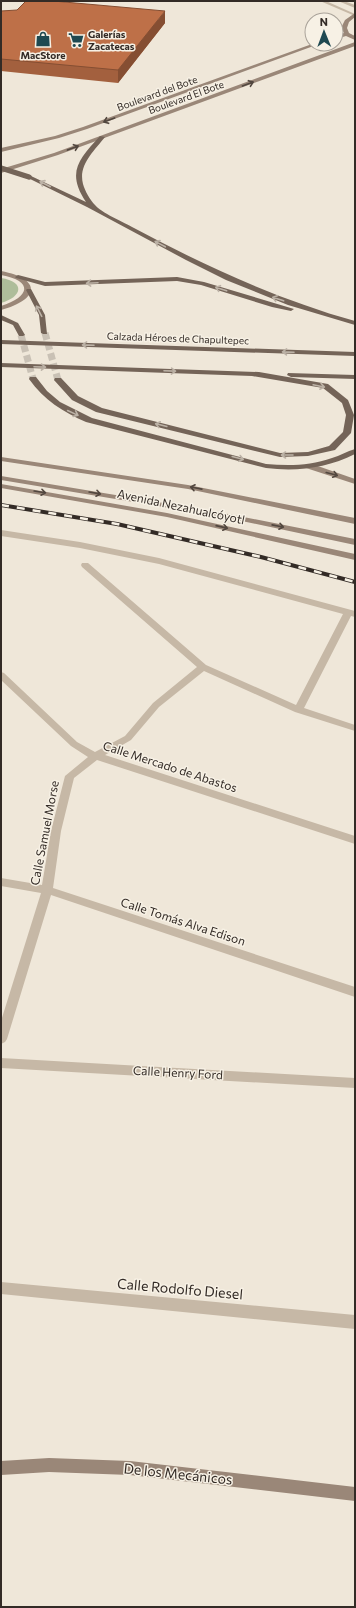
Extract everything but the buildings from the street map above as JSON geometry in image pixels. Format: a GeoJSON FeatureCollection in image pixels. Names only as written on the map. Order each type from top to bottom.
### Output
{"type":"FeatureCollection","features":[{"type":"Feature","properties":{"kind":"main road"},"geometry":{"type":"LineString","coordinates":[[354,15],[346,21],[344,28],[347,34],[355,38]]}},
{"type":"Feature","properties":{"kind":"main road","name":"Boulevard El Bote"},"geometry":{"type":"LineString","coordinates":[[1,169],[23,165],[355,44]]}},
{"type":"Feature","properties":{"kind":"main road","name":"Boulevard del Bote"},"geometry":{"type":"LineString","coordinates":[[1,150],[57,137],[85,128],[304,48]]}},
{"type":"Feature","properties":{"kind":"main road"},"geometry":{"type":"LineString","coordinates":[[93,208],[80,186],[78,176],[80,166],[102,137]]}},
{"type":"Feature","properties":{"kind":"main road"},"geometry":{"type":"LineString","coordinates":[[1,169],[29,176],[93,208],[189,260],[272,298],[354,323]]}},
{"type":"Feature","properties":{"kind":"main road"},"geometry":{"type":"LineString","coordinates":[[3,273],[45,284],[177,279],[202,283],[274,306],[354,323]]}},
{"type":"Feature","properties":{"kind":"main road"},"geometry":{"type":"LineString","coordinates":[[18,277],[28,285],[28,290],[42,315],[46,333]]}},
{"type":"Feature","properties":{"kind":"main road"},"geometry":{"type":"LineString","coordinates":[[1,308],[20,302],[26,296],[28,290]]}},
{"type":"Feature","properties":{"kind":"main road"},"geometry":{"type":"LineString","coordinates":[[1,317],[16,324],[21,335]]}},
{"type":"Feature","properties":{"kind":"main road","name":"Calzada Héroes de Chapultepec"},"geometry":{"type":"LineString","coordinates":[[1,342],[355,354]]}},
{"type":"Feature","properties":{"kind":"main road"},"geometry":{"type":"LineString","coordinates":[[1,365],[355,377]]}},
{"type":"Feature","properties":{"kind":"main road"},"geometry":{"type":"LineString","coordinates":[[58,380],[75,398],[99,410],[272,453],[308,454],[332,448],[348,433],[350,415],[345,402],[325,386],[254,374]]}},
{"type":"Feature","properties":{"kind":"main road"},"geometry":{"type":"LineString","coordinates":[[33,379],[40,390],[52,400],[67,410],[89,420],[266,466],[285,468],[318,466],[342,458],[355,451]]}},
{"type":"Feature","properties":{"kind":"main road","name":"Avenida Nezahualcóyotl"},"geometry":{"type":"LineString","coordinates":[[1,459],[188,487],[355,521]]}},
{"type":"Feature","properties":{"kind":"main road"},"geometry":{"type":"LineString","coordinates":[[309,466],[355,482]]}},
{"type":"Feature","properties":{"kind":"main road","name":"Avenida Nezahualcóyotl"},"geometry":{"type":"LineString","coordinates":[[1,478],[218,514],[355,542]]}},
{"type":"Feature","properties":{"kind":"main road","name":"Avenida Nezahualcóyotl"},"geometry":{"type":"LineString","coordinates":[[1,486],[167,515],[355,557]]}},
{"type":"Feature","properties":{"kind":"main road"},"geometry":{"type":"LineString","coordinates":[[344,519],[355,516]]}},
{"type":"Feature","properties":{"kind":"main road","name":"De los Mecánicos"},"geometry":{"type":"LineString","coordinates":[[1,1468],[49,1465],[130,1468],[355,1494]]}},
{"type":"Feature","properties":{"kind":"street"},"geometry":{"type":"LineString","coordinates":[[322,1],[354,15]]}},
{"type":"Feature","properties":{"kind":"street"},"geometry":{"type":"LineString","coordinates":[[340,1],[355,7]]}},
{"type":"Feature","properties":{"kind":"street"},"geometry":{"type":"LineString","coordinates":[[1,534],[80,545],[159,561],[352,613],[298,710]]}},
{"type":"Feature","properties":{"kind":"street"},"geometry":{"type":"LineString","coordinates":[[85,565],[203,667],[298,710],[355,728]]}},
{"type":"Feature","properties":{"kind":"street","name":"Calle Samuel Morse"},"geometry":{"type":"LineString","coordinates":[[1,1039],[47,890],[56,831],[70,776],[95,756],[128,738],[156,705],[203,667]]}},
{"type":"Feature","properties":{"kind":"street","name":"Calle Mercado de Abastos"},"geometry":{"type":"LineString","coordinates":[[1,675],[74,744],[88,753],[355,840]]}},
{"type":"Feature","properties":{"kind":"street","name":"Calle Tomás Alva Edison"},"geometry":{"type":"LineString","coordinates":[[1,882],[47,890],[355,992]]}},
{"type":"Feature","properties":{"kind":"street","name":"Calle Henry Ford"},"geometry":{"type":"LineString","coordinates":[[1,1063],[355,1084]]}},
{"type":"Feature","properties":{"kind":"street","name":"Calle Rodolfo Diesel"},"geometry":{"type":"LineString","coordinates":[[1,1288],[355,1322]]}},
{"type":"Feature","properties":{"kind":"green space"},"geometry":{"type":"Polygon","coordinates":[[[1,278],[14,283],[18,286],[18,290],[17,294],[1,303],[1,278]]]}},
{"type":"Feature","properties":{"kind":"tunnel"},"geometry":{"type":"LineString","coordinates":[[45,333],[58,380]]}},
{"type":"Feature","properties":{"kind":"tunnel"},"geometry":{"type":"LineString","coordinates":[[21,335],[33,379]]}},
{"type":"Feature","properties":{"kind":"railway"},"geometry":{"type":"LineString","coordinates":[[1,505],[117,524],[261,557],[355,582]]}},
{"type":"Feature","properties":{"kind":"place","name":"MacStore"},"geometry":{"type":"Point","coordinates":[43,39]}},
{"type":"Feature","properties":{"kind":"place","name":"Galerías Zacatecas"},"geometry":{"type":"Point","coordinates":[76,40]}}]}
